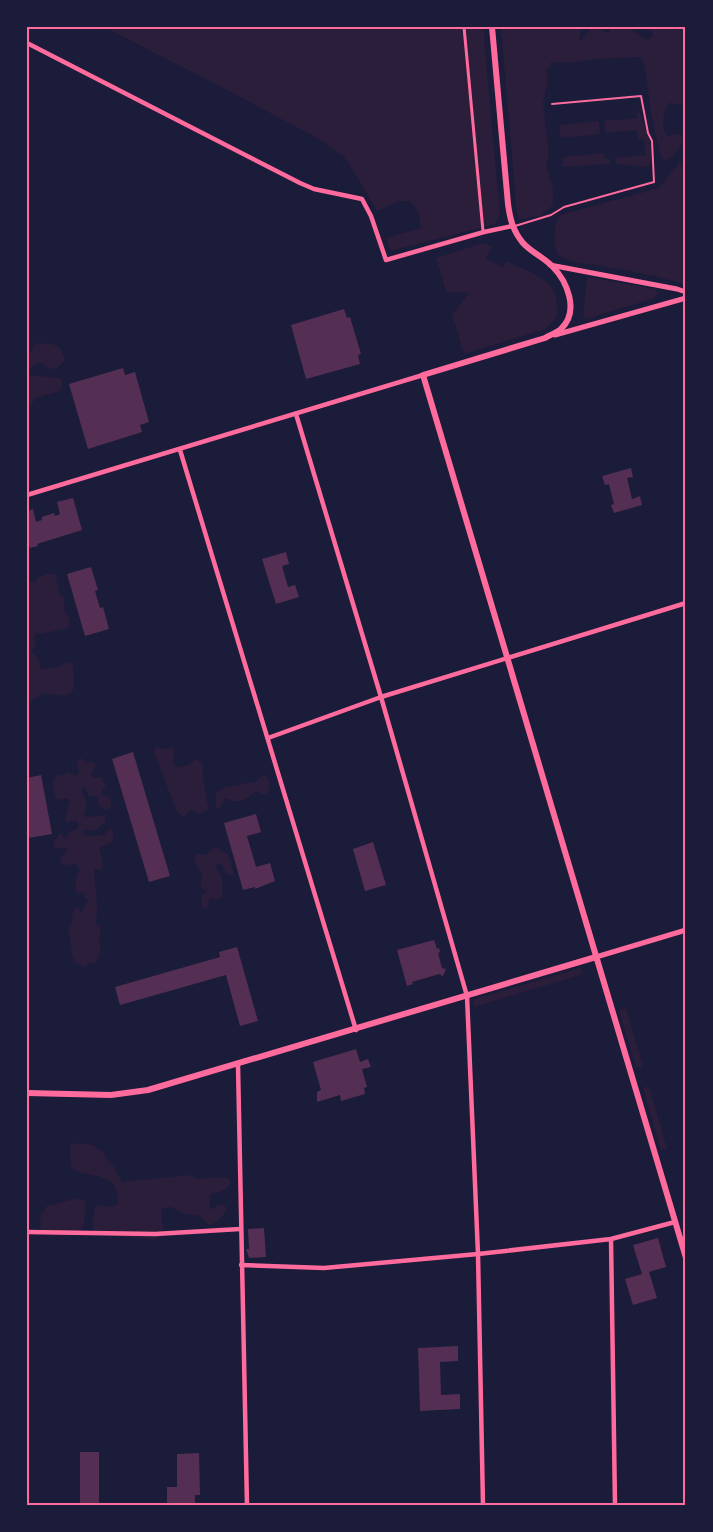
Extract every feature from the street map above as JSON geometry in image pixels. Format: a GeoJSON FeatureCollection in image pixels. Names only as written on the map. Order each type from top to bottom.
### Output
{"type":"FeatureCollection","features":[{"type":"Feature","properties":{"kind":"main road"},"geometry":{"type":"LineString","coordinates":[[492,27],[512,226],[525,244],[562,277],[567,286],[570,309],[562,327],[545,338],[423,375],[686,1258]]}},
{"type":"Feature","properties":{"kind":"main road"},"geometry":{"type":"LineString","coordinates":[[27,1093],[111,1095],[164,1086],[596,957]]}},
{"type":"Feature","properties":{"kind":"street"},"geometry":{"type":"LineString","coordinates":[[464,27],[484,232]]}},
{"type":"Feature","properties":{"kind":"street"},"geometry":{"type":"LineString","coordinates":[[27,43],[300,183],[314,189],[362,199],[371,216],[386,260],[512,226]]}},
{"type":"Feature","properties":{"kind":"street"},"geometry":{"type":"LineString","coordinates":[[550,265],[686,292]]}},
{"type":"Feature","properties":{"kind":"street"},"geometry":{"type":"LineString","coordinates":[[545,338],[686,298]]}},
{"type":"Feature","properties":{"kind":"street"},"geometry":{"type":"LineString","coordinates":[[27,495],[423,375]]}},
{"type":"Feature","properties":{"kind":"street"},"geometry":{"type":"LineString","coordinates":[[296,414],[467,996],[478,1254],[483,1505]]}},
{"type":"Feature","properties":{"kind":"street"},"geometry":{"type":"LineString","coordinates":[[180,450],[356,1030]]}},
{"type":"Feature","properties":{"kind":"street"},"geometry":{"type":"LineString","coordinates":[[268,738],[381,697],[686,603]]}},
{"type":"Feature","properties":{"kind":"street"},"geometry":{"type":"LineString","coordinates":[[596,957],[686,930]]}},
{"type":"Feature","properties":{"kind":"street"},"geometry":{"type":"LineString","coordinates":[[238,1065],[247,1505]]}},
{"type":"Feature","properties":{"kind":"street"},"geometry":{"type":"LineString","coordinates":[[241,1265],[324,1268],[478,1254],[611,1239],[675,1222]]}},
{"type":"Feature","properties":{"kind":"street"},"geometry":{"type":"LineString","coordinates":[[27,1232],[155,1234],[240,1229]]}},
{"type":"Feature","properties":{"kind":"street"},"geometry":{"type":"LineString","coordinates":[[611,1239],[615,1505]]}},
{"type":"Feature","properties":{"kind":"lane"},"geometry":{"type":"LineString","coordinates":[[512,226],[551,215],[564,207],[654,182],[652,141],[648,133],[641,96],[552,104]]}},
{"type":"Feature","properties":{"kind":"shaded area"},"geometry":{"type":"Polygon","coordinates":[[[104,27],[483,27],[500,215],[495,224],[391,251],[386,238],[421,228],[412,203],[402,201],[377,211],[344,157],[319,139],[104,27]]]}},
{"type":"Feature","properties":{"kind":"shaded area"},"geometry":{"type":"Polygon","coordinates":[[[501,27],[556,27],[559,29],[578,27],[581,28],[579,38],[581,41],[592,27],[609,33],[610,27],[628,27],[647,40],[652,37],[653,33],[648,27],[686,27],[686,105],[669,103],[663,120],[668,137],[678,133],[683,138],[681,146],[670,159],[664,160],[660,154],[651,113],[645,66],[641,57],[593,59],[570,63],[551,62],[550,68],[546,69],[548,82],[543,102],[549,156],[547,167],[553,187],[553,205],[540,216],[520,219],[517,213],[501,27]]]}},
{"type":"Feature","properties":{"kind":"shaded area"},"geometry":{"type":"Polygon","coordinates":[[[637,108],[650,147],[651,162],[648,167],[617,164],[615,158],[646,155],[644,139],[638,139],[637,130],[605,133],[604,121],[637,118],[637,108]]]}},
{"type":"Feature","properties":{"kind":"shaded area"},"geometry":{"type":"Polygon","coordinates":[[[599,121],[600,134],[561,138],[559,125],[599,121]]]}},
{"type":"Feature","properties":{"kind":"shaded area"},"geometry":{"type":"Polygon","coordinates":[[[604,153],[605,159],[610,159],[610,164],[563,167],[563,157],[604,153]]]}},
{"type":"Feature","properties":{"kind":"shaded area"},"geometry":{"type":"Polygon","coordinates":[[[680,162],[686,182],[686,285],[644,274],[573,261],[557,254],[555,234],[556,223],[560,215],[659,188],[680,162]]]}},
{"type":"Feature","properties":{"kind":"shaded area"},"geometry":{"type":"Polygon","coordinates":[[[483,243],[492,247],[486,259],[504,267],[506,261],[533,273],[548,284],[557,299],[557,313],[554,321],[545,329],[464,354],[452,315],[469,293],[446,292],[436,258],[483,243]]]}},
{"type":"Feature","properties":{"kind":"shaded area"},"geometry":{"type":"Polygon","coordinates":[[[587,277],[656,289],[658,294],[652,299],[586,319],[583,316],[587,277]]]}},
{"type":"Feature","properties":{"kind":"shaded area"},"geometry":{"type":"Polygon","coordinates":[[[36,343],[55,345],[61,350],[65,360],[58,368],[49,369],[39,362],[31,368],[27,365],[27,359],[36,343]]]}},
{"type":"Feature","properties":{"kind":"shaded area"},"geometry":{"type":"Polygon","coordinates":[[[27,375],[60,378],[63,384],[60,391],[36,398],[27,409],[27,375]]]}},
{"type":"Feature","properties":{"kind":"shaded area"},"geometry":{"type":"Polygon","coordinates":[[[51,573],[56,575],[59,593],[64,597],[65,613],[70,620],[68,628],[36,633],[34,640],[36,645],[31,651],[39,660],[41,669],[59,667],[66,662],[73,664],[74,688],[71,693],[62,696],[44,693],[27,704],[27,579],[35,582],[39,577],[51,573]]]}},
{"type":"Feature","properties":{"kind":"shaded area"},"geometry":{"type":"Polygon","coordinates":[[[157,747],[165,749],[171,747],[174,751],[173,763],[181,767],[187,766],[195,759],[202,762],[209,809],[199,814],[191,810],[183,817],[177,812],[155,755],[154,751],[157,747]]]}},
{"type":"Feature","properties":{"kind":"shaded area"},"geometry":{"type":"Polygon","coordinates":[[[81,758],[87,764],[95,763],[95,768],[90,774],[93,778],[102,778],[106,787],[102,790],[102,794],[111,798],[111,806],[106,810],[99,805],[97,796],[89,796],[85,787],[81,791],[86,803],[84,816],[105,815],[106,821],[95,831],[86,829],[83,832],[86,836],[104,835],[110,828],[113,830],[111,842],[99,848],[103,866],[101,870],[94,869],[97,905],[95,923],[101,928],[99,944],[101,948],[97,962],[94,964],[90,962],[86,967],[78,964],[74,959],[68,930],[74,908],[77,907],[82,912],[88,899],[85,899],[83,892],[76,891],[79,869],[76,864],[65,865],[61,862],[61,856],[67,849],[53,847],[54,841],[61,832],[65,839],[69,832],[77,829],[79,823],[75,820],[68,823],[65,820],[70,800],[56,799],[53,784],[56,774],[61,776],[69,772],[76,776],[79,773],[77,761],[81,758]]]}},
{"type":"Feature","properties":{"kind":"shaded area"},"geometry":{"type":"Polygon","coordinates":[[[266,776],[269,783],[265,795],[257,791],[239,801],[227,798],[224,799],[220,808],[216,808],[216,793],[224,788],[254,783],[266,776]]]}},
{"type":"Feature","properties":{"kind":"shaded area"},"geometry":{"type":"Polygon","coordinates":[[[216,846],[228,854],[234,874],[232,876],[227,874],[221,863],[217,865],[216,868],[222,877],[222,896],[218,900],[210,898],[207,908],[203,909],[201,897],[207,890],[203,889],[200,883],[203,876],[194,862],[197,854],[205,855],[216,846]]]}},
{"type":"Feature","properties":{"kind":"shaded area"},"geometry":{"type":"Polygon","coordinates":[[[581,968],[583,974],[474,1007],[474,1001],[478,998],[581,968]]]}},
{"type":"Feature","properties":{"kind":"shaded area"},"geometry":{"type":"Polygon","coordinates":[[[626,1008],[643,1066],[636,1068],[619,1010],[626,1008]]]}},
{"type":"Feature","properties":{"kind":"shaded area"},"geometry":{"type":"Polygon","coordinates":[[[649,1086],[667,1149],[661,1151],[643,1088],[649,1086]]]}},
{"type":"Feature","properties":{"kind":"shaded area"},"geometry":{"type":"Polygon","coordinates":[[[77,1143],[93,1145],[104,1153],[122,1182],[190,1175],[196,1179],[226,1177],[231,1182],[228,1187],[209,1196],[210,1208],[214,1209],[217,1205],[222,1204],[227,1208],[226,1211],[220,1219],[209,1225],[198,1215],[184,1214],[168,1207],[161,1210],[163,1230],[161,1237],[155,1240],[97,1234],[92,1222],[95,1208],[100,1205],[111,1207],[118,1204],[118,1194],[115,1187],[104,1178],[73,1170],[70,1145],[77,1143]]]}},
{"type":"Feature","properties":{"kind":"shaded area"},"geometry":{"type":"Polygon","coordinates":[[[78,1198],[86,1202],[81,1230],[61,1236],[41,1232],[40,1216],[47,1206],[78,1198]]]}},
{"type":"Feature","properties":{"kind":"building"},"geometry":{"type":"Polygon","coordinates":[[[344,309],[347,318],[350,317],[361,354],[358,355],[360,364],[306,379],[291,325],[344,309]]]}},
{"type":"Feature","properties":{"kind":"building"},"geometry":{"type":"Polygon","coordinates":[[[123,368],[125,375],[135,372],[149,422],[140,425],[142,432],[88,449],[69,384],[123,368]]]}},
{"type":"Feature","properties":{"kind":"building"},"geometry":{"type":"Polygon","coordinates":[[[631,468],[633,477],[627,478],[632,499],[640,496],[642,505],[614,513],[609,484],[605,485],[602,476],[631,468]]]}},
{"type":"Feature","properties":{"kind":"building"},"geometry":{"type":"Polygon","coordinates":[[[73,498],[82,530],[37,544],[38,546],[27,547],[27,511],[33,509],[36,522],[54,513],[55,516],[60,514],[57,502],[73,498]]]}},
{"type":"Feature","properties":{"kind":"building"},"geometry":{"type":"Polygon","coordinates":[[[286,552],[289,564],[282,566],[288,587],[295,585],[299,597],[276,604],[262,559],[286,552]]]}},
{"type":"Feature","properties":{"kind":"building"},"geometry":{"type":"Polygon","coordinates":[[[91,567],[98,590],[95,591],[100,608],[103,607],[109,629],[85,636],[67,574],[91,567]]]}},
{"type":"Feature","properties":{"kind":"building"},"geometry":{"type":"Polygon","coordinates":[[[133,752],[170,876],[149,882],[112,759],[133,752]]]}},
{"type":"Feature","properties":{"kind":"building"},"geometry":{"type":"Polygon","coordinates":[[[41,775],[52,834],[28,838],[27,778],[41,775]]]}},
{"type":"Feature","properties":{"kind":"building"},"geometry":{"type":"Polygon","coordinates":[[[256,814],[261,832],[247,836],[256,867],[270,863],[275,881],[255,889],[255,887],[243,890],[224,823],[256,814]]]}},
{"type":"Feature","properties":{"kind":"building"},"geometry":{"type":"Polygon","coordinates":[[[373,842],[386,885],[365,891],[353,849],[373,842]]]}},
{"type":"Feature","properties":{"kind":"building"},"geometry":{"type":"Polygon","coordinates":[[[434,940],[437,949],[439,948],[442,968],[446,969],[443,976],[439,974],[412,982],[413,984],[407,986],[397,950],[434,940]]]}},
{"type":"Feature","properties":{"kind":"building"},"geometry":{"type":"Polygon","coordinates":[[[237,947],[258,1021],[240,1026],[226,975],[120,1005],[115,987],[220,957],[219,952],[237,947]]]}},
{"type":"Feature","properties":{"kind":"building"},"geometry":{"type":"Polygon","coordinates":[[[356,1049],[360,1062],[368,1059],[371,1067],[362,1069],[367,1087],[364,1088],[365,1094],[341,1101],[340,1095],[317,1102],[317,1092],[321,1090],[313,1062],[356,1049]]]}},
{"type":"Feature","properties":{"kind":"building"},"geometry":{"type":"Polygon","coordinates":[[[264,1228],[266,1257],[249,1258],[246,1249],[249,1249],[248,1229],[264,1228]]]}},
{"type":"Feature","properties":{"kind":"building"},"geometry":{"type":"Polygon","coordinates":[[[658,1238],[666,1267],[649,1272],[657,1298],[633,1305],[625,1279],[642,1274],[633,1245],[658,1238]]]}},
{"type":"Feature","properties":{"kind":"building"},"geometry":{"type":"Polygon","coordinates":[[[458,1346],[458,1361],[440,1362],[441,1395],[460,1394],[460,1409],[420,1411],[418,1348],[458,1346]]]}},
{"type":"Feature","properties":{"kind":"building"},"geometry":{"type":"Polygon","coordinates":[[[80,1452],[99,1452],[99,1505],[80,1505],[80,1452]]]}},
{"type":"Feature","properties":{"kind":"building"},"geometry":{"type":"Polygon","coordinates":[[[199,1453],[200,1495],[195,1495],[195,1505],[167,1505],[167,1487],[177,1487],[177,1454],[199,1453]]]}}]}
